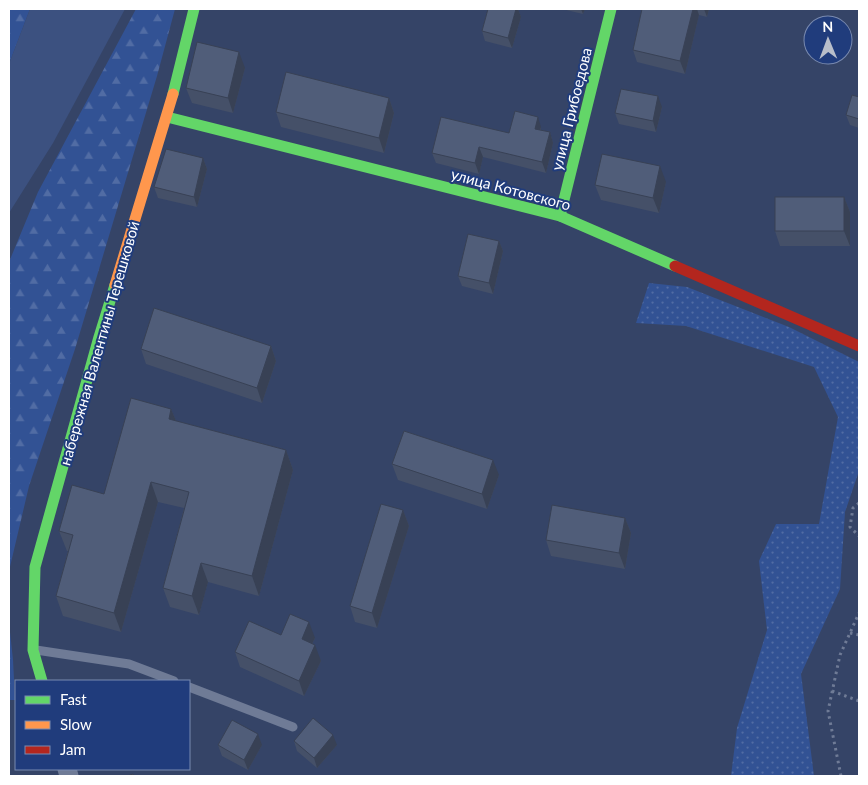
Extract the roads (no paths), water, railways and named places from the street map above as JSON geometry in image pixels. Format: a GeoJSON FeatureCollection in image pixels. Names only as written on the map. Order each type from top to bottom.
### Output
{"type":"FeatureCollection","features":[{"type":"Feature","properties":{"kind":"street","name":"набережная Валентины Терешковой"},"geometry":{"type":"LineString","coordinates":[[42,680],[33,650],[35,567],[99,337],[167,116],[194,9]]}},
{"type":"Feature","properties":{"kind":"street","name":"улица Грибоедова"},"geometry":{"type":"LineString","coordinates":[[560,216],[611,9]]}},
{"type":"Feature","properties":{"kind":"street","name":"улица Котовского"},"geometry":{"type":"LineString","coordinates":[[167,116],[560,216],[859,346]]}},
{"type":"Feature","properties":{"kind":"lane"},"geometry":{"type":"LineString","coordinates":[[33,650],[129,664],[171,680]]}},
{"type":"Feature","properties":{"kind":"lane"},"geometry":{"type":"LineString","coordinates":[[190,687],[293,726]]}}]}
